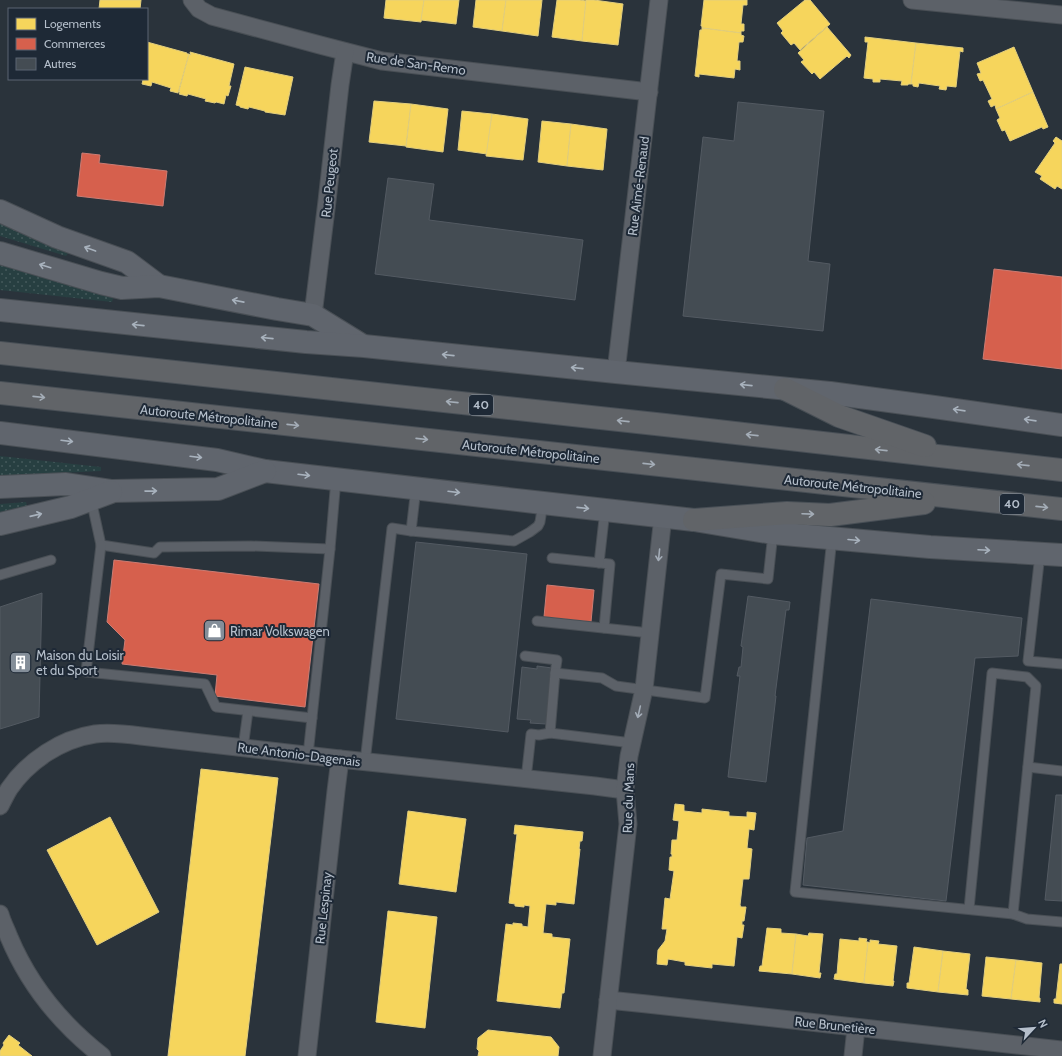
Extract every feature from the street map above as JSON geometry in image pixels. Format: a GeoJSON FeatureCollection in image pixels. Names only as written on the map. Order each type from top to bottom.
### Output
{"type":"FeatureCollection","features":[{"type":"Feature","properties":{"kind":"highway","name":"40"},"geometry":{"type":"LineString","coordinates":[[0,353],[657,424],[1062,470]]}},
{"type":"Feature","properties":{"kind":"highway"},"geometry":{"type":"LineString","coordinates":[[784,389],[840,416],[962,459]]}},
{"type":"Feature","properties":{"kind":"highway","name":"Autoroute Métropolitaine"},"geometry":{"type":"LineString","coordinates":[[0,393],[1062,509]]}},
{"type":"Feature","properties":{"kind":"highway"},"geometry":{"type":"LineString","coordinates":[[694,520],[787,513],[830,515],[961,498]]}},
{"type":"Feature","properties":{"kind":"main road"},"geometry":{"type":"LineString","coordinates":[[0,211],[57,237],[127,262],[159,286]]}},
{"type":"Feature","properties":{"kind":"main road"},"geometry":{"type":"LineString","coordinates":[[0,253],[122,288],[159,286],[313,315],[364,346]]}},
{"type":"Feature","properties":{"kind":"main road"},"geometry":{"type":"LineString","coordinates":[[0,310],[306,342],[364,346],[830,393],[1062,425]]}},
{"type":"Feature","properties":{"kind":"main road"},"geometry":{"type":"LineString","coordinates":[[0,433],[217,460],[265,471],[663,516],[773,532],[930,547],[1062,555]]}},
{"type":"Feature","properties":{"kind":"main road"},"geometry":{"type":"LineString","coordinates":[[0,487],[66,484],[112,492],[218,489],[265,471]]}},
{"type":"Feature","properties":{"kind":"main road"},"geometry":{"type":"LineString","coordinates":[[0,524],[72,507],[112,492]]}},
{"type":"Feature","properties":{"kind":"street","name":"Rue de San-Remo"},"geometry":{"type":"LineString","coordinates":[[192,0],[200,9],[212,16],[382,61],[649,92]]}},
{"type":"Feature","properties":{"kind":"street","name":"Rue Aimé-Renaud"},"geometry":{"type":"LineString","coordinates":[[616,372],[659,0]]}},
{"type":"Feature","properties":{"kind":"street"},"geometry":{"type":"LineString","coordinates":[[912,0],[1062,15]]}},
{"type":"Feature","properties":{"kind":"street","name":"Rue Peugeot"},"geometry":{"type":"LineString","coordinates":[[313,315],[345,52]]}},
{"type":"Feature","properties":{"kind":"street","name":"Rue du Mans"},"geometry":{"type":"LineString","coordinates":[[602,1056],[628,824],[625,790],[629,756],[644,689],[663,516]]}},
{"type":"Feature","properties":{"kind":"street","name":"Rue Antonio-Dagenais"},"geometry":{"type":"LineString","coordinates":[[0,806],[9,789],[28,768],[56,746],[76,738],[96,734],[116,733],[625,790]]}},
{"type":"Feature","properties":{"kind":"street","name":"Rue Lespinay"},"geometry":{"type":"LineString","coordinates":[[307,1056],[340,759]]}},
{"type":"Feature","properties":{"kind":"street"},"geometry":{"type":"LineString","coordinates":[[0,914],[14,949],[34,984],[59,1018],[102,1056]]}},
{"type":"Feature","properties":{"kind":"street","name":"Rue Brunetière"},"geometry":{"type":"LineString","coordinates":[[608,1000],[856,1028],[1025,1051],[1062,1050]]}},
{"type":"Feature","properties":{"kind":"street"},"geometry":{"type":"LineString","coordinates":[[853,1056],[856,1028]]}},
{"type":"Feature","properties":{"kind":"lane"},"geometry":{"type":"LineString","coordinates":[[308,755],[336,479]]}},
{"type":"Feature","properties":{"kind":"lane"},"geometry":{"type":"LineString","coordinates":[[411,531],[416,488]]}},
{"type":"Feature","properties":{"kind":"lane"},"geometry":{"type":"LineString","coordinates":[[91,499],[101,545],[86,672],[205,684],[216,707],[312,718]]}},
{"type":"Feature","properties":{"kind":"lane"},"geometry":{"type":"LineString","coordinates":[[365,762],[392,528],[514,541],[538,526],[543,503]]}},
{"type":"Feature","properties":{"kind":"lane"},"geometry":{"type":"LineString","coordinates":[[599,563],[605,510]]}},
{"type":"Feature","properties":{"kind":"lane"},"geometry":{"type":"LineString","coordinates":[[555,673],[602,678],[616,686],[705,698],[721,574],[768,579],[773,532]]}},
{"type":"Feature","properties":{"kind":"lane"},"geometry":{"type":"LineString","coordinates":[[832,538],[795,892],[970,909],[1013,914],[1027,919],[1062,922]]}},
{"type":"Feature","properties":{"kind":"lane"},"geometry":{"type":"LineString","coordinates":[[101,545],[154,553],[160,547],[251,546],[330,548]]}},
{"type":"Feature","properties":{"kind":"lane"},"geometry":{"type":"LineString","coordinates":[[1027,677],[1040,554]]}},
{"type":"Feature","properties":{"kind":"lane"},"geometry":{"type":"LineString","coordinates":[[552,558],[610,564],[604,628]]}},
{"type":"Feature","properties":{"kind":"lane"},"geometry":{"type":"LineString","coordinates":[[0,575],[51,560]]}},
{"type":"Feature","properties":{"kind":"lane"},"geometry":{"type":"LineString","coordinates":[[537,621],[650,633]]}},
{"type":"Feature","properties":{"kind":"lane"},"geometry":{"type":"LineString","coordinates":[[525,656],[557,660],[550,732]]}},
{"type":"Feature","properties":{"kind":"lane"},"geometry":{"type":"LineString","coordinates":[[1028,661],[1062,664]]}},
{"type":"Feature","properties":{"kind":"lane"},"geometry":{"type":"LineString","coordinates":[[970,909],[992,673],[1027,677],[1036,686],[1013,914]]}},
{"type":"Feature","properties":{"kind":"lane"},"geometry":{"type":"LineString","coordinates":[[243,748],[248,711]]}},
{"type":"Feature","properties":{"kind":"lane"},"geometry":{"type":"LineString","coordinates":[[526,779],[531,734],[539,735],[550,732],[632,742]]}},
{"type":"Feature","properties":{"kind":"lane"},"geometry":{"type":"LineString","coordinates":[[1028,767],[1062,771]]}},
{"type":"Feature","properties":{"kind":"green space"},"geometry":{"type":"Polygon","coordinates":[[[0,222],[69,252],[66,256],[0,236],[0,222]]]}},
{"type":"Feature","properties":{"kind":"green space"},"geometry":{"type":"Polygon","coordinates":[[[0,265],[113,298],[112,302],[0,290],[0,265]]]}},
{"type":"Feature","properties":{"kind":"green space"},"geometry":{"type":"Polygon","coordinates":[[[0,456],[101,467],[101,471],[0,476],[0,456]]]}},
{"type":"Feature","properties":{"kind":"green space"},"geometry":{"type":"Polygon","coordinates":[[[26,502],[27,506],[0,513],[0,504],[26,502]]]}},
{"type":"Feature","properties":{"kind":"building: Logements"},"geometry":{"type":"Polygon","coordinates":[[[100,0],[141,0],[140,8],[99,8],[100,0]]]}},
{"type":"Feature","properties":{"kind":"building: Logements"},"geometry":{"type":"Polygon","coordinates":[[[386,0],[424,0],[421,22],[384,18],[386,0]]]}},
{"type":"Feature","properties":{"kind":"building: Logements"},"geometry":{"type":"Polygon","coordinates":[[[424,0],[459,0],[456,24],[421,20],[424,0]]]}},
{"type":"Feature","properties":{"kind":"building: Logements"},"geometry":{"type":"Polygon","coordinates":[[[476,0],[506,0],[502,31],[473,27],[476,0]]]}},
{"type":"Feature","properties":{"kind":"building: Logements"},"geometry":{"type":"Polygon","coordinates":[[[506,0],[542,0],[538,36],[502,31],[506,0]]]}},
{"type":"Feature","properties":{"kind":"building: Logements"},"geometry":{"type":"Polygon","coordinates":[[[557,0],[586,1],[582,41],[552,37],[557,0]]]}},
{"type":"Feature","properties":{"kind":"building: Logements"},"geometry":{"type":"Polygon","coordinates":[[[586,0],[623,4],[618,45],[582,41],[586,0]]]}},
{"type":"Feature","properties":{"kind":"building: Logements"},"geometry":{"type":"Polygon","coordinates":[[[704,0],[747,0],[747,5],[743,5],[741,24],[744,24],[744,31],[741,31],[741,33],[702,28],[704,0]]]}},
{"type":"Feature","properties":{"kind":"building: Logements"},"geometry":{"type":"Polygon","coordinates":[[[805,0],[810,0],[830,24],[800,50],[794,43],[791,45],[781,33],[783,31],[777,23],[805,0]]]}},
{"type":"Feature","properties":{"kind":"building: Logements"},"geometry":{"type":"Polygon","coordinates":[[[827,27],[851,55],[849,58],[847,56],[820,79],[814,72],[812,74],[801,62],[804,60],[798,53],[827,27]]]}},
{"type":"Feature","properties":{"kind":"building: Logements"},"geometry":{"type":"Polygon","coordinates":[[[702,28],[741,33],[741,35],[744,36],[743,42],[739,42],[737,61],[740,61],[740,70],[735,69],[734,78],[699,74],[699,77],[695,76],[700,30],[702,30],[702,28]]]}},
{"type":"Feature","properties":{"kind":"building: Logements"},"geometry":{"type":"Polygon","coordinates":[[[865,37],[916,43],[911,84],[901,85],[902,81],[880,79],[880,82],[873,82],[873,79],[864,78],[868,42],[865,42],[865,37]]]}},
{"type":"Feature","properties":{"kind":"building: Logements"},"geometry":{"type":"Polygon","coordinates":[[[148,42],[189,54],[178,93],[170,91],[171,88],[152,82],[151,86],[142,84],[143,80],[148,80],[148,42]]]}},
{"type":"Feature","properties":{"kind":"building: Logements"},"geometry":{"type":"Polygon","coordinates":[[[916,43],[963,48],[963,52],[960,51],[956,87],[947,86],[946,90],[939,89],[940,86],[919,83],[918,87],[911,84],[916,43]]]}},
{"type":"Feature","properties":{"kind":"building: Logements"},"geometry":{"type":"Polygon","coordinates":[[[1014,47],[1033,92],[996,109],[995,105],[991,107],[988,101],[992,99],[983,80],[980,81],[977,74],[981,73],[977,63],[1014,47]]]}},
{"type":"Feature","properties":{"kind":"building: Logements"},"geometry":{"type":"Polygon","coordinates":[[[190,52],[234,64],[229,86],[231,86],[228,96],[226,95],[224,104],[205,101],[206,99],[188,94],[187,96],[179,94],[189,54],[191,55],[190,52]]]}},
{"type":"Feature","properties":{"kind":"building: Logements"},"geometry":{"type":"Polygon","coordinates":[[[245,67],[293,77],[285,115],[265,112],[249,107],[248,109],[236,105],[245,67]]]}},
{"type":"Feature","properties":{"kind":"building: Logements"},"geometry":{"type":"Polygon","coordinates":[[[1033,92],[1048,127],[1043,129],[1042,127],[1010,141],[1005,130],[1002,131],[997,120],[1000,118],[996,109],[1033,92]]]}},
{"type":"Feature","properties":{"kind":"building: Logements"},"geometry":{"type":"Polygon","coordinates":[[[374,101],[411,104],[406,146],[369,142],[374,101]]]}},
{"type":"Feature","properties":{"kind":"building: Logements"},"geometry":{"type":"Polygon","coordinates":[[[411,104],[448,109],[443,152],[406,147],[411,104]]]}},
{"type":"Feature","properties":{"kind":"building: Logements"},"geometry":{"type":"Polygon","coordinates":[[[462,111],[492,114],[487,154],[458,150],[462,111]]]}},
{"type":"Feature","properties":{"kind":"building: Logements"},"geometry":{"type":"Polygon","coordinates":[[[492,114],[528,119],[523,160],[486,156],[492,114]]]}},
{"type":"Feature","properties":{"kind":"building: Logements"},"geometry":{"type":"Polygon","coordinates":[[[542,121],[571,124],[567,166],[538,162],[542,121]]]}},
{"type":"Feature","properties":{"kind":"building: Logements"},"geometry":{"type":"Polygon","coordinates":[[[571,124],[607,129],[603,170],[567,166],[571,124]]]}},
{"type":"Feature","properties":{"kind":"building: Logements"},"geometry":{"type":"Polygon","coordinates":[[[1056,137],[1062,141],[1062,189],[1057,186],[1055,189],[1040,179],[1042,176],[1035,172],[1055,143],[1053,141],[1056,137]]]}},
{"type":"Feature","properties":{"kind":"building: Logements"},"geometry":{"type":"Polygon","coordinates":[[[201,769],[278,778],[245,1056],[168,1056],[201,769]]]}},
{"type":"Feature","properties":{"kind":"building: Logements"},"geometry":{"type":"Polygon","coordinates":[[[675,804],[684,805],[684,811],[702,813],[702,809],[729,812],[729,816],[747,817],[747,812],[756,813],[754,830],[749,829],[747,848],[752,849],[749,879],[743,879],[740,905],[741,907],[746,907],[744,921],[742,921],[742,925],[744,925],[742,938],[737,937],[734,966],[712,964],[712,968],[685,965],[685,962],[668,959],[667,965],[657,964],[658,950],[665,941],[667,929],[662,929],[665,898],[670,899],[674,871],[669,870],[670,857],[672,857],[672,840],[677,840],[679,821],[673,820],[675,804]]]}},
{"type":"Feature","properties":{"kind":"building: Logements"},"geometry":{"type":"Polygon","coordinates":[[[408,811],[466,819],[456,892],[399,884],[408,811]]]}},
{"type":"Feature","properties":{"kind":"building: Logements"},"geometry":{"type":"Polygon","coordinates":[[[110,817],[159,912],[97,945],[47,850],[110,817]]]}},
{"type":"Feature","properties":{"kind":"building: Logements"},"geometry":{"type":"Polygon","coordinates":[[[515,825],[583,832],[579,849],[574,904],[556,902],[556,905],[546,904],[543,933],[552,934],[552,937],[570,939],[564,993],[562,993],[560,1008],[497,1001],[506,924],[522,924],[522,926],[528,927],[530,906],[515,906],[515,904],[509,903],[517,834],[514,834],[515,825]]]}},
{"type":"Feature","properties":{"kind":"building: Logements"},"geometry":{"type":"Polygon","coordinates":[[[388,911],[437,917],[425,1028],[376,1022],[388,911]]]}},
{"type":"Feature","properties":{"kind":"building: Logements"},"geometry":{"type":"Polygon","coordinates":[[[767,928],[781,929],[781,933],[796,934],[792,974],[759,971],[760,966],[762,966],[767,928]]]}},
{"type":"Feature","properties":{"kind":"building: Logements"},"geometry":{"type":"Polygon","coordinates":[[[809,933],[823,934],[819,973],[821,973],[820,978],[792,974],[796,934],[808,936],[809,933]]]}},
{"type":"Feature","properties":{"kind":"building: Logements"},"geometry":{"type":"Polygon","coordinates":[[[859,938],[867,939],[866,942],[868,942],[864,983],[834,979],[835,974],[837,974],[840,939],[859,941],[859,938]]]}},
{"type":"Feature","properties":{"kind":"building: Logements"},"geometry":{"type":"Polygon","coordinates":[[[870,940],[879,941],[878,944],[897,946],[893,986],[864,983],[868,942],[870,943],[870,940]]]}},
{"type":"Feature","properties":{"kind":"building: Logements"},"geometry":{"type":"Polygon","coordinates":[[[914,947],[943,951],[938,992],[907,988],[914,947]]]}},
{"type":"Feature","properties":{"kind":"building: Logements"},"geometry":{"type":"Polygon","coordinates":[[[943,951],[970,954],[966,989],[968,990],[968,995],[938,992],[943,951]]]}},
{"type":"Feature","properties":{"kind":"building: Logements"},"geometry":{"type":"Polygon","coordinates":[[[986,957],[1016,960],[1011,999],[982,996],[986,957]]]}},
{"type":"Feature","properties":{"kind":"building: Logements"},"geometry":{"type":"Polygon","coordinates":[[[1016,960],[1042,963],[1039,998],[1040,1002],[1011,999],[1016,960]]]}},
{"type":"Feature","properties":{"kind":"building: Logements"},"geometry":{"type":"Polygon","coordinates":[[[1060,964],[1062,964],[1062,1004],[1054,1003],[1054,999],[1056,999],[1060,964]]]}},
{"type":"Feature","properties":{"kind":"building: Logements"},"geometry":{"type":"Polygon","coordinates":[[[488,1030],[551,1037],[559,1047],[558,1056],[478,1056],[478,1038],[488,1030]]]}},
{"type":"Feature","properties":{"kind":"building: Logements"},"geometry":{"type":"Polygon","coordinates":[[[9,1035],[20,1043],[18,1045],[32,1056],[0,1056],[0,1051],[4,1045],[3,1043],[9,1035]]]}},
{"type":"Feature","properties":{"kind":"building: Commerces"},"geometry":{"type":"Polygon","coordinates":[[[82,153],[100,155],[99,163],[167,171],[163,206],[77,196],[82,153]]]}},
{"type":"Feature","properties":{"kind":"building: Commerces"},"geometry":{"type":"Polygon","coordinates":[[[994,269],[1062,277],[1062,369],[983,359],[994,269]]]}},
{"type":"Feature","properties":{"kind":"building: Commerces","name":"Rimar Volkswagen"},"geometry":{"type":"Polygon","coordinates":[[[114,560],[319,584],[305,707],[215,696],[217,675],[122,664],[125,640],[107,622],[114,560]]]}},
{"type":"Feature","properties":{"kind":"building: Commerces"},"geometry":{"type":"Polygon","coordinates":[[[547,585],[594,590],[591,622],[544,617],[547,585]]]}},
{"type":"Feature","properties":{"kind":"building: Autres"},"geometry":{"type":"Polygon","coordinates":[[[738,102],[824,111],[808,261],[830,264],[823,331],[683,316],[703,137],[734,141],[738,102]]]}},
{"type":"Feature","properties":{"kind":"building: Autres"},"geometry":{"type":"Polygon","coordinates":[[[388,178],[434,184],[429,220],[583,240],[575,300],[375,274],[388,178]]]}},
{"type":"Feature","properties":{"kind":"building: Autres"},"geometry":{"type":"Polygon","coordinates":[[[416,542],[527,554],[508,732],[396,719],[416,542]]]}},
{"type":"Feature","properties":{"kind":"building: Autres","name":"Maison du Loisir et du Sport"},"geometry":{"type":"Polygon","coordinates":[[[42,593],[39,717],[0,729],[0,607],[42,593]]]}},
{"type":"Feature","properties":{"kind":"building: Autres"},"geometry":{"type":"Polygon","coordinates":[[[748,596],[790,602],[789,610],[786,610],[766,782],[728,777],[740,676],[737,676],[739,667],[741,667],[743,647],[741,646],[748,596]]]}},
{"type":"Feature","properties":{"kind":"building: Autres"},"geometry":{"type":"Polygon","coordinates":[[[871,599],[1022,618],[1018,656],[975,658],[946,901],[803,885],[807,838],[843,831],[871,599]]]}},
{"type":"Feature","properties":{"kind":"building: Autres"},"geometry":{"type":"Polygon","coordinates":[[[537,666],[552,668],[546,724],[530,723],[531,720],[517,719],[522,667],[537,669],[537,666]]]}},
{"type":"Feature","properties":{"kind":"building: Autres"},"geometry":{"type":"Polygon","coordinates":[[[1056,795],[1062,795],[1062,901],[1045,900],[1056,795]]]}},
{"type":"Feature","properties":{"kind":"place","name":"Rimar Volkswagen"},"geometry":{"type":"Point","coordinates":[215,631]}},
{"type":"Feature","properties":{"kind":"place","name":"Maison du Loisir et du Sport"},"geometry":{"type":"Point","coordinates":[20,662]}}]}
